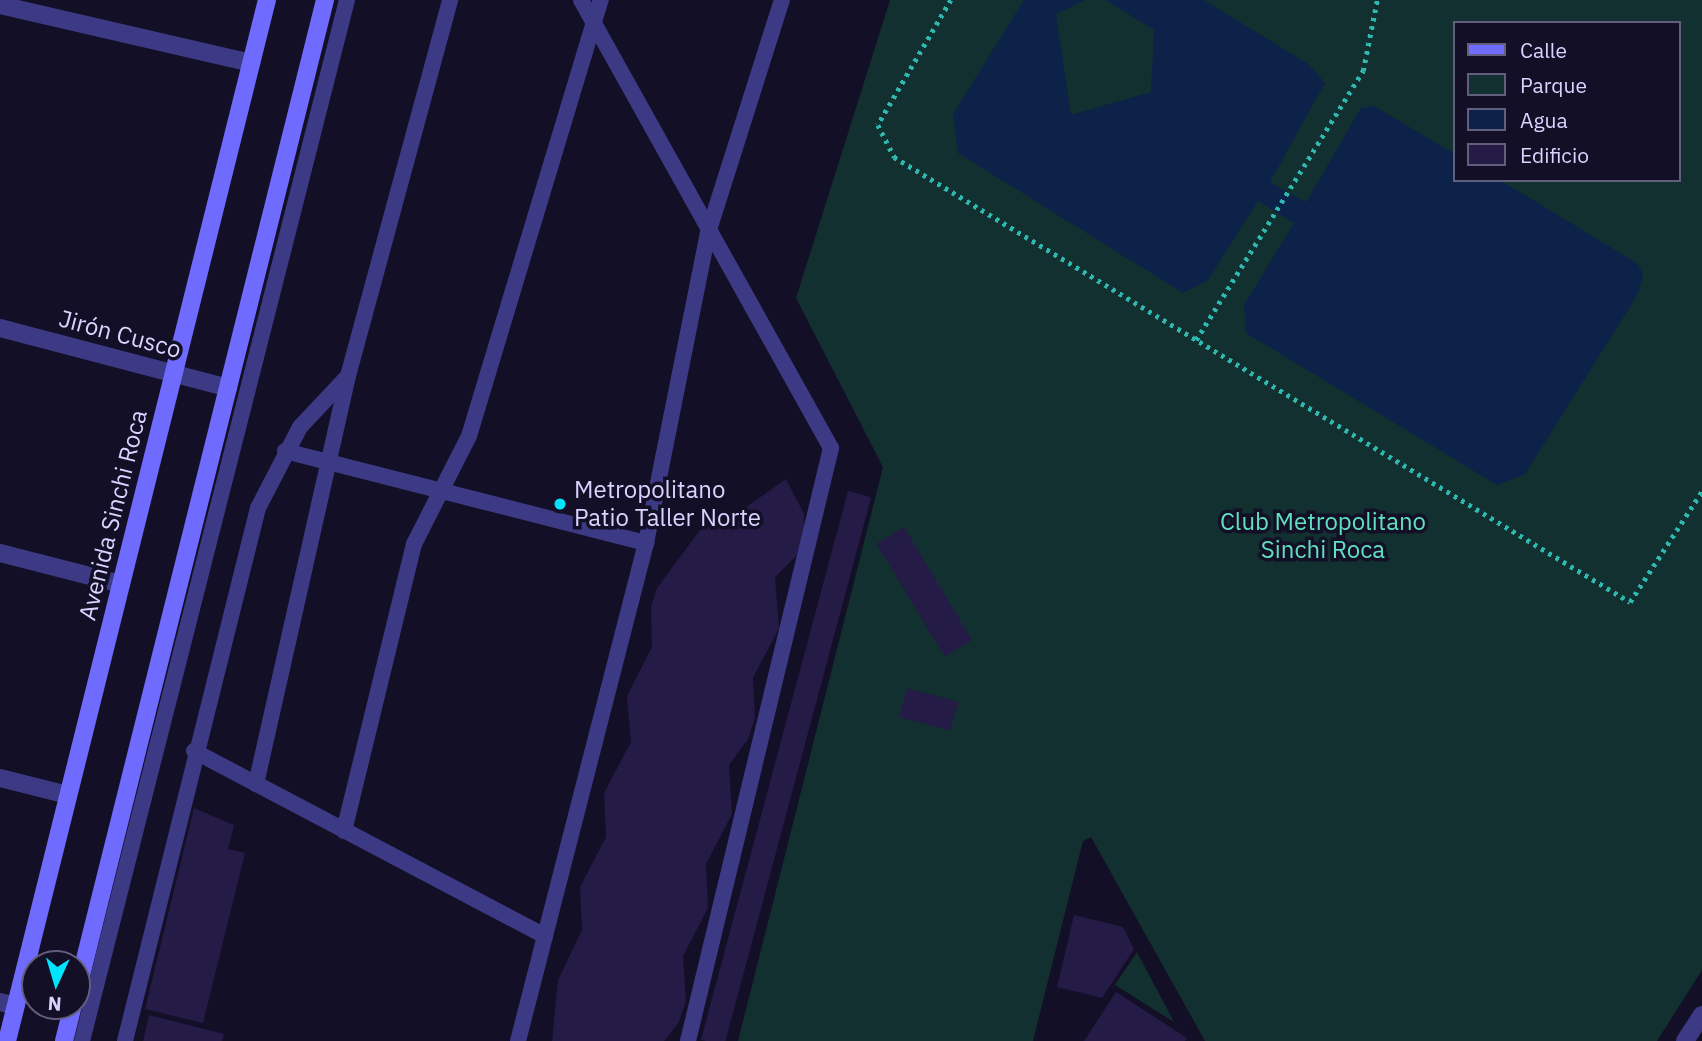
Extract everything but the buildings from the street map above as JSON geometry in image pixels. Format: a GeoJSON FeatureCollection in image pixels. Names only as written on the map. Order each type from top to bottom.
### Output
{"type":"FeatureCollection","features":[{"type":"Feature","properties":{"kind":"main road","name":"Avenida Sinchi Roca"},"geometry":{"type":"LineString","coordinates":[[7,1041],[8,1004],[68,795],[267,0]]}},
{"type":"Feature","properties":{"kind":"main road"},"geometry":{"type":"LineString","coordinates":[[87,950],[325,0]]}},
{"type":"Feature","properties":{"kind":"main road"},"geometry":{"type":"LineString","coordinates":[[64,1041],[69,1020]]}},
{"type":"Feature","properties":{"kind":"street"},"geometry":{"type":"LineString","coordinates":[[0,5],[251,63]]}},
{"type":"Feature","properties":{"kind":"street","name":"Jirón Cusco"},"geometry":{"type":"LineString","coordinates":[[0,328],[228,388]]}},
{"type":"Feature","properties":{"kind":"street"},"geometry":{"type":"LineString","coordinates":[[0,552],[121,583]]}},
{"type":"Feature","properties":{"kind":"street"},"geometry":{"type":"LineString","coordinates":[[0,778],[68,795]]}},
{"type":"Feature","properties":{"kind":"street"},"geometry":{"type":"LineString","coordinates":[[1685,1041],[1702,1015]]}},
{"type":"Feature","properties":{"kind":"lane"},"geometry":{"type":"LineString","coordinates":[[82,1041],[346,0]]}},
{"type":"Feature","properties":{"kind":"lane"},"geometry":{"type":"LineString","coordinates":[[256,784],[348,376],[450,0]]}},
{"type":"Feature","properties":{"kind":"lane"},"geometry":{"type":"LineString","coordinates":[[581,0],[708,233],[831,447],[688,1041]]}},
{"type":"Feature","properties":{"kind":"lane"},"geometry":{"type":"LineString","coordinates":[[344,831],[414,544],[469,436],[601,0]]}},
{"type":"Feature","properties":{"kind":"lane"},"geometry":{"type":"LineString","coordinates":[[518,1041],[646,543],[708,233],[782,0]]}},
{"type":"Feature","properties":{"kind":"lane"},"geometry":{"type":"LineString","coordinates":[[125,1041],[194,751],[258,508],[285,451],[348,376]]}},
{"type":"Feature","properties":{"kind":"lane"},"geometry":{"type":"LineString","coordinates":[[285,451],[646,543]]}},
{"type":"Feature","properties":{"kind":"lane"},"geometry":{"type":"LineString","coordinates":[[194,751],[545,936]]}},
{"type":"Feature","properties":{"kind":"path"},"geometry":{"type":"LineString","coordinates":[[951,0],[878,125],[894,157],[1630,602],[1702,491]]}},
{"type":"Feature","properties":{"kind":"path"},"geometry":{"type":"LineString","coordinates":[[1196,340],[1363,71],[1377,0]]}},
{"type":"Feature","properties":{"kind":"green space","name":"Club Metropolitano Sinchi Roca"},"geometry":{"type":"Polygon","coordinates":[[[890,0],[1702,0],[1702,970],[1657,1041],[1205,1041],[1091,837],[1083,841],[1033,1041],[738,1041],[883,467],[796,298],[890,0]]]}},
{"type":"Feature","properties":{"kind":"green space"},"geometry":{"type":"Polygon","coordinates":[[[1137,952],[1174,1022],[1115,985],[1137,952]]]}},
{"type":"Feature","properties":{"kind":"water"},"geometry":{"type":"Polygon","coordinates":[[[1024,0],[1085,0],[1056,14],[1071,115],[1151,92],[1154,30],[1106,0],[1204,0],[1308,64],[1325,83],[1270,182],[1306,202],[1361,108],[1374,106],[1454,153],[1454,182],[1503,182],[1638,264],[1643,275],[1638,294],[1525,474],[1497,485],[1246,333],[1244,305],[1294,223],[1258,201],[1208,280],[1183,293],[958,153],[953,114],[1024,0]]]}},
{"type":"Feature","properties":{"kind":"place","name":"Metropolitano Patio Taller Norte"},"geometry":{"type":"Point","coordinates":[560,504]}}]}
